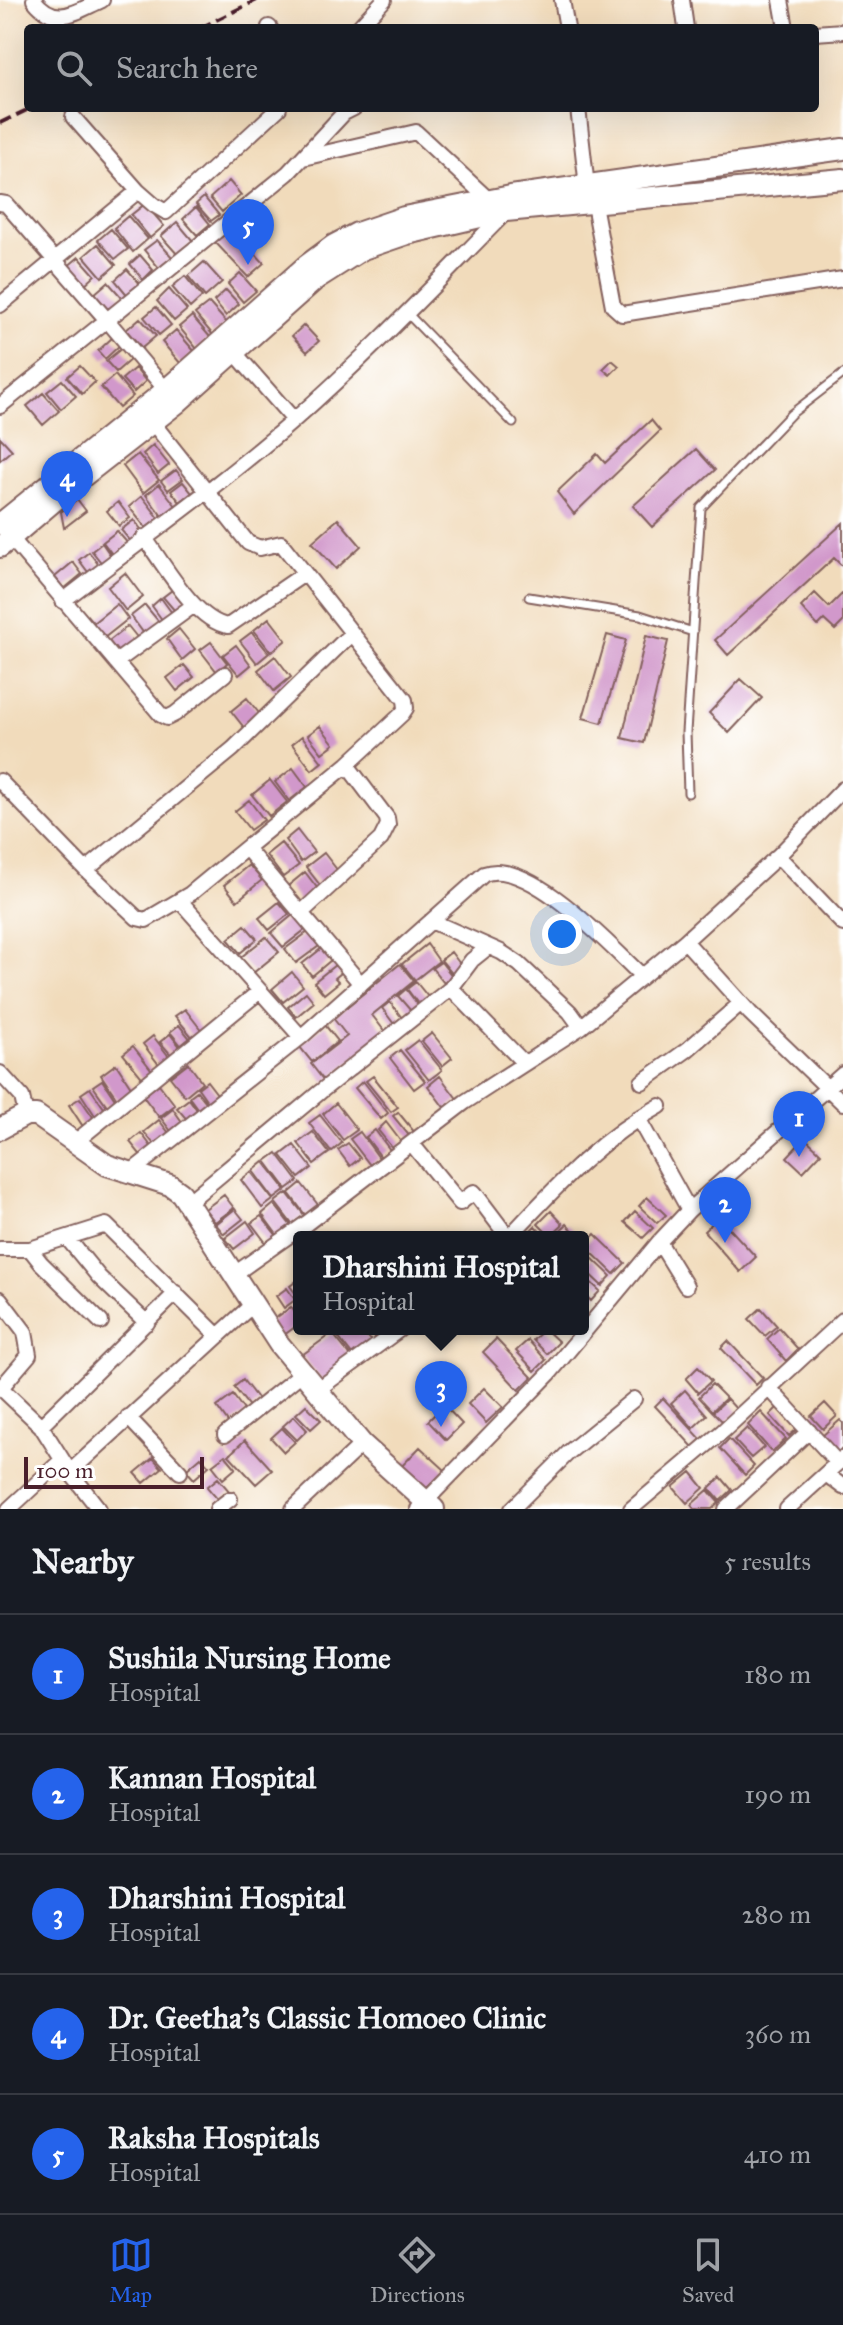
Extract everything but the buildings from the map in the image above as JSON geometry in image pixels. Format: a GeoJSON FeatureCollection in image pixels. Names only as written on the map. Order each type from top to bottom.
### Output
{"type":"FeatureCollection","features":[{"type":"Feature","properties":{"kind":"main road"},"geometry":{"type":"LineString","coordinates":[[591,195],[843,149]]}},
{"type":"Feature","properties":{"kind":"main road"},"geometry":{"type":"LineString","coordinates":[[3,533],[166,390],[316,279],[363,249],[498,206],[591,195],[843,179]]}},
{"type":"Feature","properties":{"kind":"main road"},"geometry":{"type":"LineString","coordinates":[[3,533],[153,423],[229,345]]}},
{"type":"Feature","properties":{"kind":"main road"},"geometry":{"type":"LineString","coordinates":[[0,1129],[26,1115],[36,1115],[107,1165],[170,1185],[188,1202],[252,1305],[302,1373],[362,1444],[425,1507]]}},
{"type":"Feature","properties":{"kind":"street"},"geometry":{"type":"LineString","coordinates":[[34,0],[48,15],[58,17],[71,15],[102,0]]}},
{"type":"Feature","properties":{"kind":"street"},"geometry":{"type":"LineString","coordinates":[[362,24],[384,0]]}},
{"type":"Feature","properties":{"kind":"street"},"geometry":{"type":"LineString","coordinates":[[562,0],[566,24]]}},
{"type":"Feature","properties":{"kind":"street"},"geometry":{"type":"LineString","coordinates":[[682,0],[685,24]]}},
{"type":"Feature","properties":{"kind":"street"},"geometry":{"type":"LineString","coordinates":[[781,0],[785,24]]}},
{"type":"Feature","properties":{"kind":"street"},"geometry":{"type":"LineString","coordinates":[[819,33],[843,31]]}},
{"type":"Feature","properties":{"kind":"street"},"geometry":{"type":"LineString","coordinates":[[73,117],[138,191],[166,212],[275,112]]}},
{"type":"Feature","properties":{"kind":"street"},"geometry":{"type":"LineString","coordinates":[[0,406],[288,173],[346,112]]}},
{"type":"Feature","properties":{"kind":"street"},"geometry":{"type":"LineString","coordinates":[[579,112],[613,306],[622,314],[843,279]]}},
{"type":"Feature","properties":{"kind":"street"},"geometry":{"type":"LineString","coordinates":[[63,601],[209,491],[294,420],[407,313],[498,206],[416,132],[301,158]]}},
{"type":"Feature","properties":{"kind":"street"},"geometry":{"type":"LineString","coordinates":[[0,305],[138,191]]}},
{"type":"Feature","properties":{"kind":"street"},"geometry":{"type":"LineString","coordinates":[[0,203],[6,204],[166,390]]}},
{"type":"Feature","properties":{"kind":"street"},"geometry":{"type":"LineString","coordinates":[[229,345],[294,420]]}},
{"type":"Feature","properties":{"kind":"street"},"geometry":{"type":"LineString","coordinates":[[0,781],[86,870],[140,920],[146,920],[181,902],[347,765],[406,708],[405,700],[304,574],[286,546],[281,543],[260,548],[248,543],[153,423]]}},
{"type":"Feature","properties":{"kind":"street"},"geometry":{"type":"LineString","coordinates":[[3,533],[155,711],[167,718],[225,674]]}},
{"type":"Feature","properties":{"kind":"street"},"geometry":{"type":"LineString","coordinates":[[144,537],[194,605],[217,625],[228,626],[304,574]]}},
{"type":"Feature","properties":{"kind":"street"},"geometry":{"type":"LineString","coordinates":[[116,662],[194,605]]}},
{"type":"Feature","properties":{"kind":"street"},"geometry":{"type":"LineString","coordinates":[[86,870],[233,749],[352,633]]}},
{"type":"Feature","properties":{"kind":"street"},"geometry":{"type":"LineString","coordinates":[[301,913],[381,839],[386,830],[387,818],[347,765]]}},
{"type":"Feature","properties":{"kind":"street"},"geometry":{"type":"LineString","coordinates":[[296,1231],[465,1102],[581,1027],[685,941],[778,856],[843,789]]}},
{"type":"Feature","properties":{"kind":"street"},"geometry":{"type":"LineString","coordinates":[[246,848],[361,984]]}},
{"type":"Feature","properties":{"kind":"street"},"geometry":{"type":"LineString","coordinates":[[778,856],[843,924]]}},
{"type":"Feature","properties":{"kind":"street"},"geometry":{"type":"LineString","coordinates":[[131,1172],[301,1037],[484,874],[493,870],[540,887],[561,900],[642,976]]}},
{"type":"Feature","properties":{"kind":"street"},"geometry":{"type":"LineString","coordinates":[[181,902],[301,1037]]}},
{"type":"Feature","properties":{"kind":"street"},"geometry":{"type":"LineString","coordinates":[[431,921],[501,952],[519,964],[570,1012],[581,1027]]}},
{"type":"Feature","properties":{"kind":"street"},"geometry":{"type":"LineString","coordinates":[[685,941],[741,1003],[843,1103]]}},
{"type":"Feature","properties":{"kind":"street"},"geometry":{"type":"LineString","coordinates":[[188,1202],[451,988],[472,960],[487,948]]}},
{"type":"Feature","properties":{"kind":"street"},"geometry":{"type":"LineString","coordinates":[[451,988],[523,1062]]}},
{"type":"Feature","properties":{"kind":"street"},"geometry":{"type":"LineString","coordinates":[[74,1143],[260,991]]}},
{"type":"Feature","properties":{"kind":"street"},"geometry":{"type":"LineString","coordinates":[[642,1082],[687,1050],[741,1003]]}},
{"type":"Feature","properties":{"kind":"street"},"geometry":{"type":"LineString","coordinates":[[0,1073],[22,1097],[26,1115]]}},
{"type":"Feature","properties":{"kind":"street"},"geometry":{"type":"LineString","coordinates":[[589,1317],[689,1210],[843,1074]]}},
{"type":"Feature","properties":{"kind":"street"},"geometry":{"type":"LineString","coordinates":[[515,1231],[584,1159],[638,1118],[660,1106]]}},
{"type":"Feature","properties":{"kind":"street"},"geometry":{"type":"LineString","coordinates":[[638,1118],[689,1210]]}},
{"type":"Feature","properties":{"kind":"street"},"geometry":{"type":"LineString","coordinates":[[412,1144],[460,1203],[474,1192],[504,1231]]}},
{"type":"Feature","properties":{"kind":"street"},"geometry":{"type":"LineString","coordinates":[[0,1249],[30,1249],[106,1225],[218,1336]]}},
{"type":"Feature","properties":{"kind":"street"},"geometry":{"type":"LineString","coordinates":[[233,1275],[293,1233]]}},
{"type":"Feature","properties":{"kind":"street"},"geometry":{"type":"LineString","coordinates":[[68,1239],[99,1277],[147,1323]]}},
{"type":"Feature","properties":{"kind":"street"},"geometry":{"type":"LineString","coordinates":[[659,1242],[686,1286]]}},
{"type":"Feature","properties":{"kind":"street"},"geometry":{"type":"LineString","coordinates":[[30,1249],[101,1322]]}},
{"type":"Feature","properties":{"kind":"street"},"geometry":{"type":"LineString","coordinates":[[41,1426],[176,1293]]}},
{"type":"Feature","properties":{"kind":"street"},"geometry":{"type":"LineString","coordinates":[[0,1299],[25,1332],[29,1355],[0,1388],[41,1426],[66,1466],[99,1509]]}},
{"type":"Feature","properties":{"kind":"street"},"geometry":{"type":"LineString","coordinates":[[9,1509],[128,1417],[252,1305]]}},
{"type":"Feature","properties":{"kind":"street"},"geometry":{"type":"LineString","coordinates":[[631,1509],[723,1431],[843,1320]]}},
{"type":"Feature","properties":{"kind":"street"},"geometry":{"type":"LineString","coordinates":[[317,1390],[392,1335]]}},
{"type":"Feature","properties":{"kind":"street"},"geometry":{"type":"LineString","coordinates":[[425,1507],[549,1374],[576,1335]]}},
{"type":"Feature","properties":{"kind":"street"},"geometry":{"type":"LineString","coordinates":[[225,1435],[302,1373]]}},
{"type":"Feature","properties":{"kind":"street"},"geometry":{"type":"LineString","coordinates":[[768,1387],[841,1460],[787,1509]]}},
{"type":"Feature","properties":{"kind":"street"},"geometry":{"type":"LineString","coordinates":[[512,1509],[569,1452],[634,1399]]}},
{"type":"Feature","properties":{"kind":"street"},"geometry":{"type":"LineString","coordinates":[[128,1417],[180,1472]]}},
{"type":"Feature","properties":{"kind":"street"},"geometry":{"type":"LineString","coordinates":[[726,1509],[809,1431]]}},
{"type":"Feature","properties":{"kind":"street"},"geometry":{"type":"LineString","coordinates":[[293,1509],[362,1444]]}},
{"type":"Feature","properties":{"kind":"street"},"geometry":{"type":"LineString","coordinates":[[826,1474],[843,1487]]}},
{"type":"Feature","properties":{"kind":"street"},"geometry":{"type":"LineString","coordinates":[[217,1509],[230,1499]]}},
{"type":"Feature","properties":{"kind":"lane"},"geometry":{"type":"LineString","coordinates":[[407,313],[513,423]]}},
{"type":"Feature","properties":{"kind":"lane"},"geometry":{"type":"LineString","coordinates":[[688,793],[686,732],[701,508],[791,414],[843,374]]}},
{"type":"Feature","properties":{"kind":"lane"},"geometry":{"type":"LineString","coordinates":[[529,597],[640,615],[693,632]]}},
{"type":"Feature","properties":{"kind":"railway"},"geometry":{"type":"LineString","coordinates":[[208,24],[257,0]]}},
{"type":"Feature","properties":{"kind":"railway"},"geometry":{"type":"LineString","coordinates":[[0,123],[24,111]]}},
{"type":"Feature","properties":{"kind":"place","name":"Raksha Hospitals"},"geometry":{"type":"Point","coordinates":[248,265]}},
{"type":"Feature","properties":{"kind":"place","name":"Dr. Geetha's Classic Homoeo Clinic"},"geometry":{"type":"Point","coordinates":[67,517]}},
{"type":"Feature","properties":{"kind":"place","name":"Sushila Nursing Home"},"geometry":{"type":"Point","coordinates":[799,1157]}},
{"type":"Feature","properties":{"kind":"place","name":"Kannan Hospital"},"geometry":{"type":"Point","coordinates":[725,1243]}},
{"type":"Feature","properties":{"kind":"place","name":"Dharshini Hospital"},"geometry":{"type":"Point","coordinates":[441,1427]}}]}
